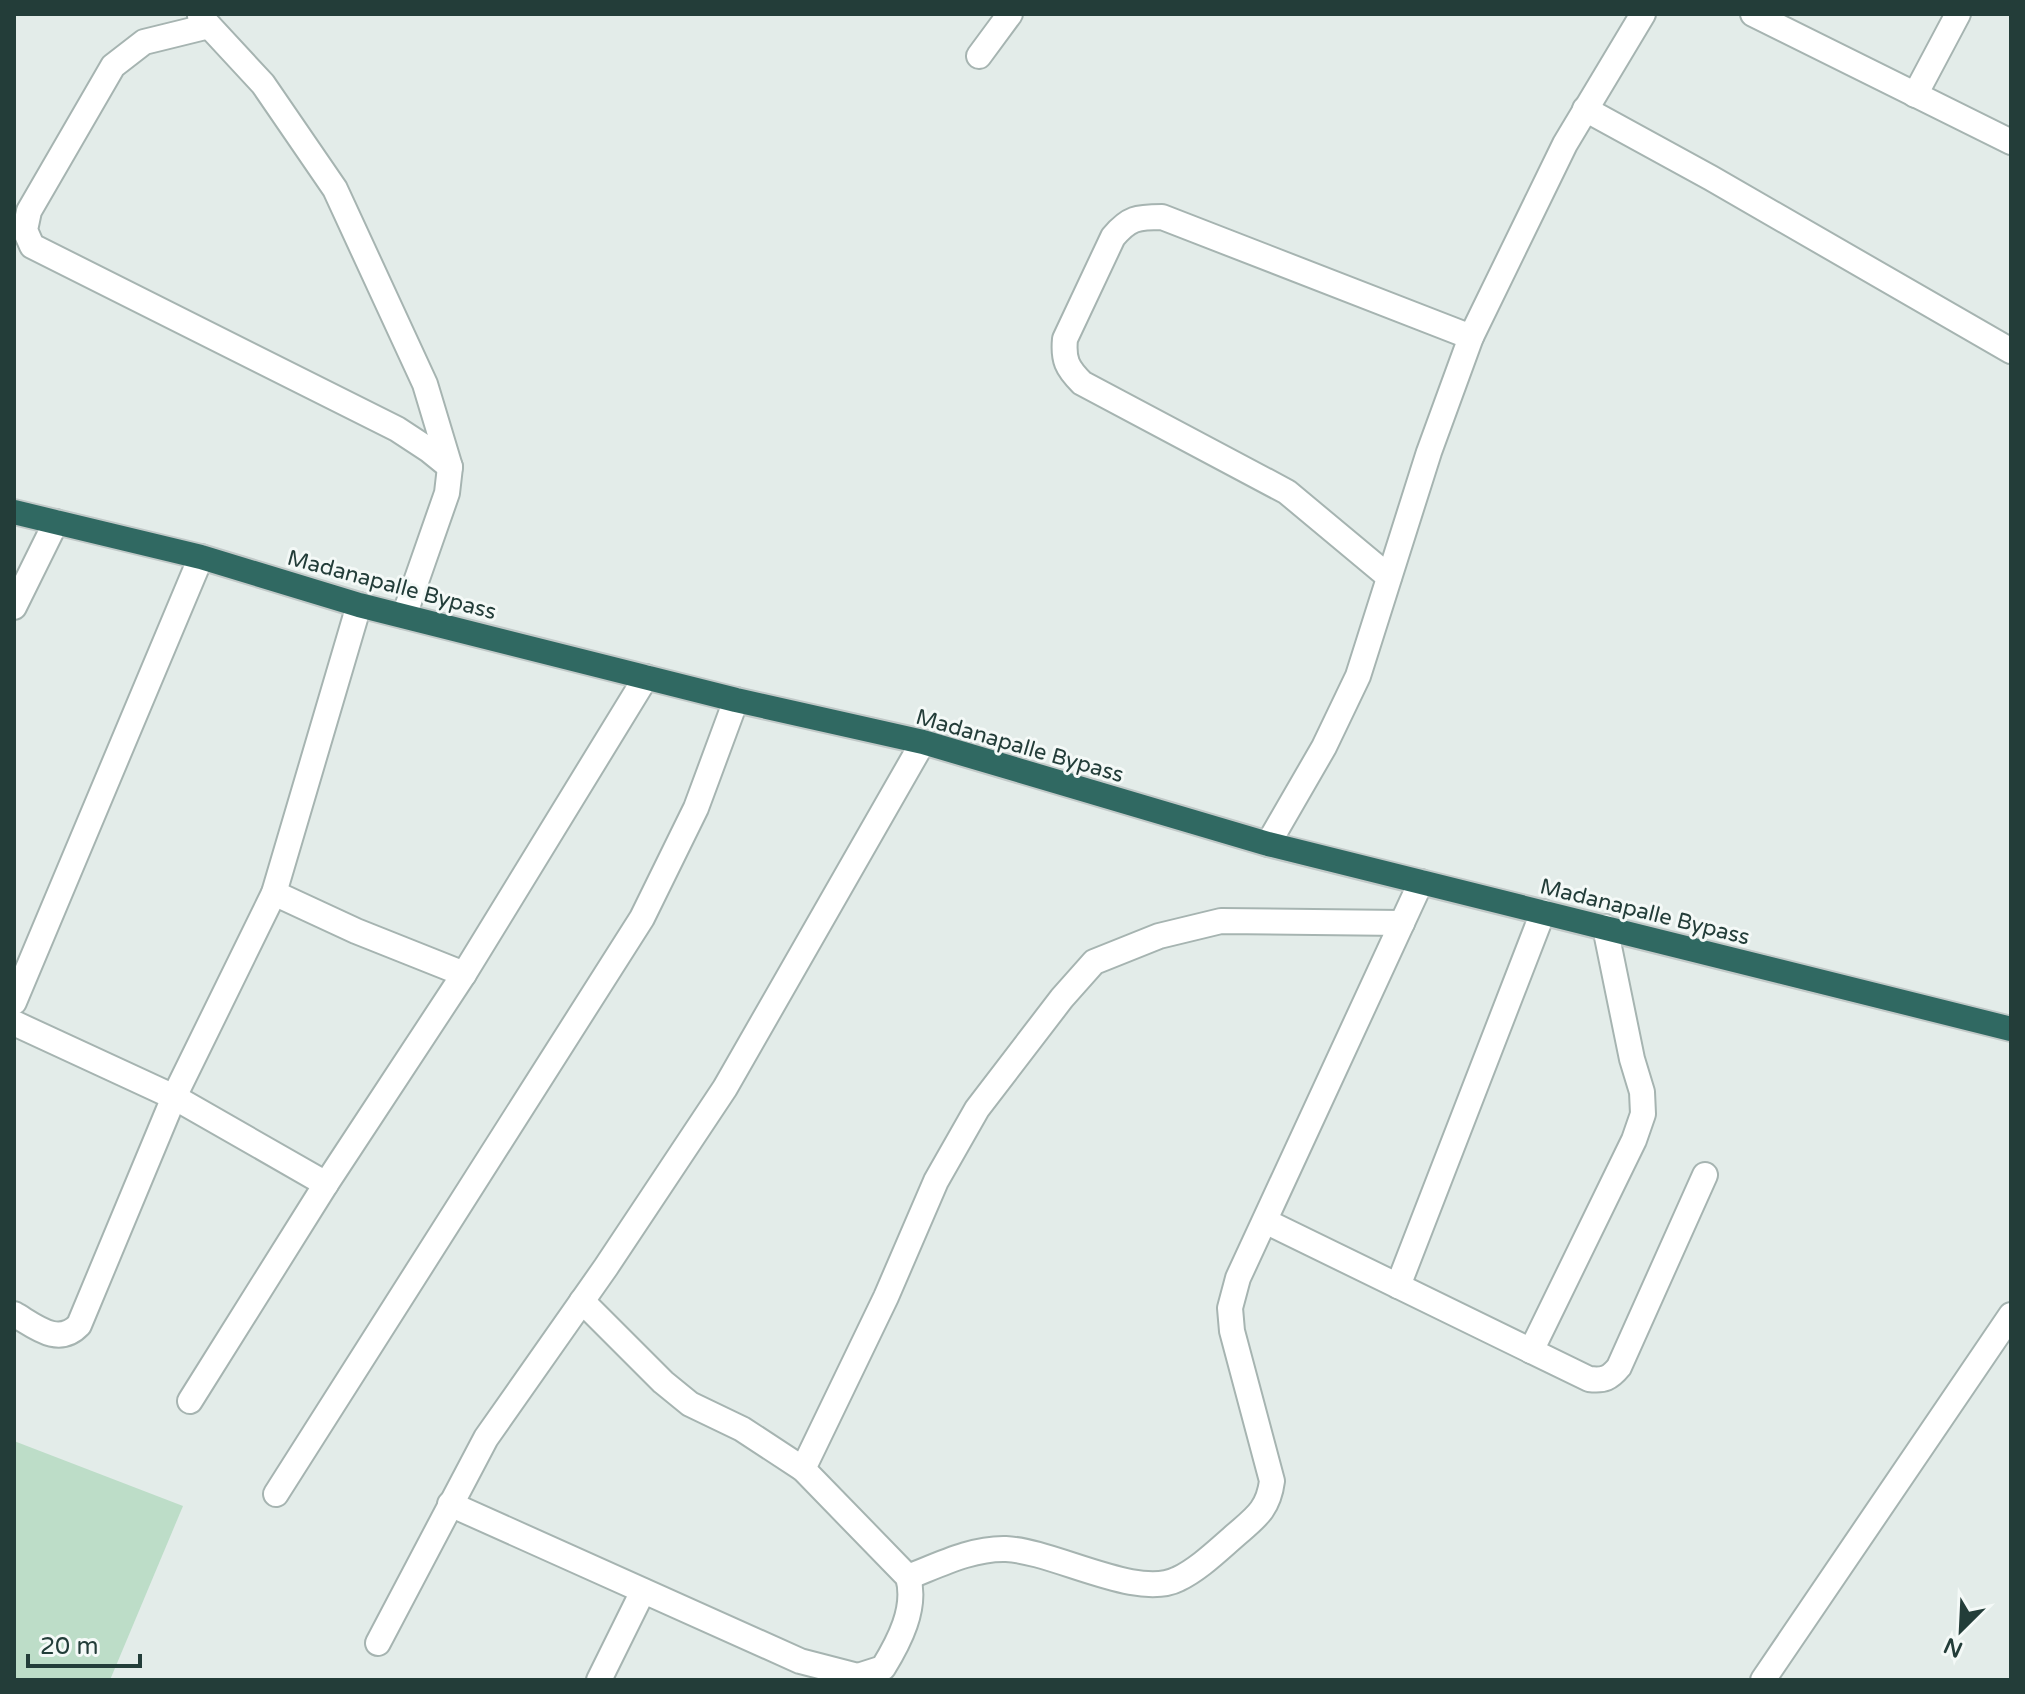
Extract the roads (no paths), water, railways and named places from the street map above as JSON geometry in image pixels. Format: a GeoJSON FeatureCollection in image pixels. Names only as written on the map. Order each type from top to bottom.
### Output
{"type":"FeatureCollection","features":[{"type":"Feature","properties":{"kind":"highway","name":"Madanapalle Bypass"},"geometry":{"type":"LineString","coordinates":[[14,512],[201,557],[359,605],[736,700],[923,742],[1268,844],[2011,1029]]}},
{"type":"Feature","properties":{"kind":"street"},"geometry":{"type":"LineString","coordinates":[[979,56],[1010,14]]}},
{"type":"Feature","properties":{"kind":"street"},"geometry":{"type":"LineString","coordinates":[[1268,844],[1324,747],[1358,676],[1429,452],[1471,337],[1565,144],[1643,14]]}},
{"type":"Feature","properties":{"kind":"street"},"geometry":{"type":"LineString","coordinates":[[1753,14],[2011,142]]}},
{"type":"Feature","properties":{"kind":"street"},"geometry":{"type":"LineString","coordinates":[[1915,95],[1958,14]]}},
{"type":"Feature","properties":{"kind":"street"},"geometry":{"type":"LineString","coordinates":[[404,616],[447,493],[450,467],[425,384],[335,189],[263,84],[204,20],[144,42],[113,66],[29,211],[25,230],[32,246],[397,429],[450,467]]}},
{"type":"Feature","properties":{"kind":"street"},"geometry":{"type":"LineString","coordinates":[[1585,109],[2011,351]]}},
{"type":"Feature","properties":{"kind":"street"},"geometry":{"type":"LineString","coordinates":[[1389,577],[1287,492],[1082,383],[1069,370],[1063,357],[1065,339],[1113,237],[1125,223],[1140,217],[1162,217],[1471,337]]}},
{"type":"Feature","properties":{"kind":"street"},"geometry":{"type":"LineString","coordinates":[[14,607],[56,522]]}},
{"type":"Feature","properties":{"kind":"street"},"geometry":{"type":"LineString","coordinates":[[14,1002],[201,557]]}},
{"type":"Feature","properties":{"kind":"street"},"geometry":{"type":"LineString","coordinates":[[14,1314],[61,1336],[71,1334],[79,1325],[174,1097],[274,893],[359,605]]}},
{"type":"Feature","properties":{"kind":"street"},"geometry":{"type":"LineString","coordinates":[[190,1401],[326,1184],[464,974],[646,677]]}},
{"type":"Feature","properties":{"kind":"street"},"geometry":{"type":"LineString","coordinates":[[276,1494],[642,918],[696,808],[736,700]]}},
{"type":"Feature","properties":{"kind":"street"},"geometry":{"type":"LineString","coordinates":[[378,1643],[486,1438],[725,1088],[923,742]]}},
{"type":"Feature","properties":{"kind":"street"},"geometry":{"type":"LineString","coordinates":[[908,1577],[976,1551],[1006,1549],[1033,1553],[1123,1581],[1150,1584],[1176,1581],[1214,1554],[1263,1510],[1269,1499],[1272,1481],[1240,1369],[1230,1308],[1238,1278],[1421,882]]}},
{"type":"Feature","properties":{"kind":"street"},"geometry":{"type":"LineString","coordinates":[[274,893],[356,931],[464,974]]}},
{"type":"Feature","properties":{"kind":"street"},"geometry":{"type":"LineString","coordinates":[[1398,1286],[1543,912]]}},
{"type":"Feature","properties":{"kind":"street"},"geometry":{"type":"LineString","coordinates":[[803,1469],[886,1297],[936,1181],[977,1109],[1062,998],[1094,962],[1159,936],[1221,921],[1402,923]]}},
{"type":"Feature","properties":{"kind":"street"},"geometry":{"type":"LineString","coordinates":[[1531,1351],[1634,1140],[1643,1114],[1642,1092],[1632,1059],[1605,927]]}},
{"type":"Feature","properties":{"kind":"street"},"geometry":{"type":"LineString","coordinates":[[14,1023],[174,1097],[326,1184]]}},
{"type":"Feature","properties":{"kind":"street"},"geometry":{"type":"LineString","coordinates":[[1265,1221],[1589,1379],[1601,1381],[1619,1367],[1705,1175]]}},
{"type":"Feature","properties":{"kind":"street"},"geometry":{"type":"LineString","coordinates":[[450,1504],[800,1661],[858,1676],[883,1668],[911,1606],[912,1591],[908,1577],[803,1469],[742,1429],[690,1404],[663,1382],[582,1301]]}},
{"type":"Feature","properties":{"kind":"street"},"geometry":{"type":"LineString","coordinates":[[1763,1680],[2011,1315]]}},
{"type":"Feature","properties":{"kind":"street"},"geometry":{"type":"LineString","coordinates":[[599,1680],[643,1591]]}}]}
